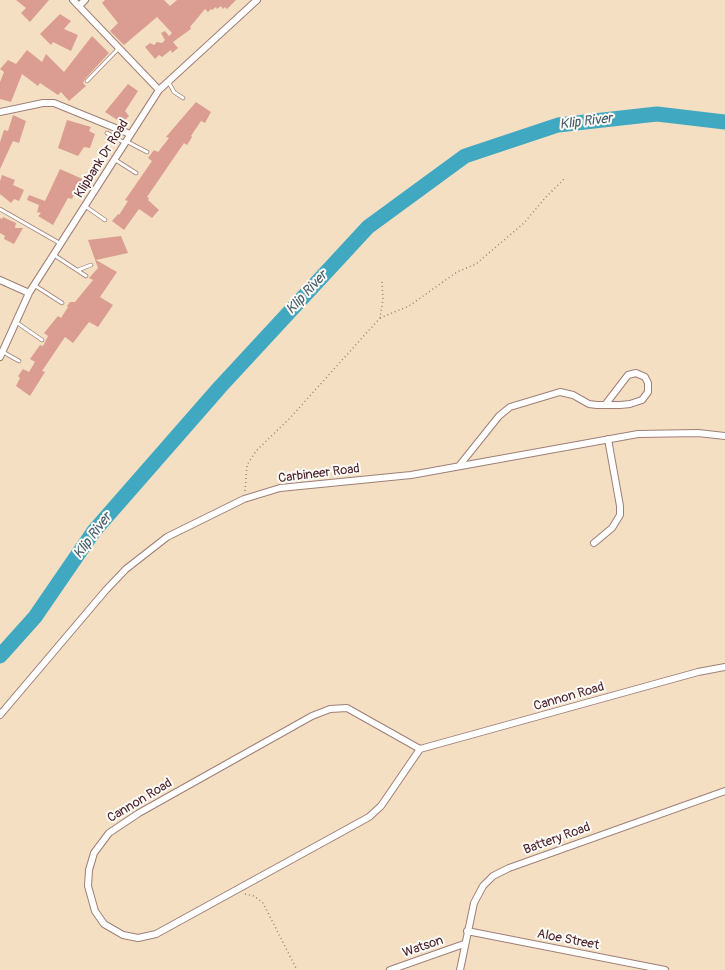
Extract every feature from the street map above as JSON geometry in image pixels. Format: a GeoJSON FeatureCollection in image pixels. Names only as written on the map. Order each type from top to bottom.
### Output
{"type":"FeatureCollection","features":[{"type":"Feature","properties":{"kind":"street"},"geometry":{"type":"LineString","coordinates":[[73,0],[159,90]]}},
{"type":"Feature","properties":{"kind":"street"},"geometry":{"type":"LineString","coordinates":[[79,6],[85,0]]}},
{"type":"Feature","properties":{"kind":"street","name":"Klipbank Dr Road"},"geometry":{"type":"LineString","coordinates":[[1,354],[29,293],[159,90],[257,0]]}},
{"type":"Feature","properties":{"kind":"street"},"geometry":{"type":"LineString","coordinates":[[0,112],[43,103],[54,103],[130,134]]}},
{"type":"Feature","properties":{"kind":"street"},"geometry":{"type":"LineString","coordinates":[[0,280],[29,293]]}},
{"type":"Feature","properties":{"kind":"street"},"geometry":{"type":"LineString","coordinates":[[459,466],[499,416],[510,407],[560,392],[573,395],[588,404],[605,405],[630,404],[642,400],[649,389],[645,377],[642,374],[636,373],[628,376],[605,405]]}},
{"type":"Feature","properties":{"kind":"street","name":"Carbineer Road"},"geometry":{"type":"LineString","coordinates":[[0,715],[106,590],[126,569],[167,537],[244,499],[280,488],[411,475],[638,434],[669,433],[725,436]]}},
{"type":"Feature","properties":{"kind":"street"},"geometry":{"type":"LineString","coordinates":[[594,543],[612,528],[620,515],[620,506],[608,439]]}},
{"type":"Feature","properties":{"kind":"street","name":"Cannon Road"},"geometry":{"type":"LineString","coordinates":[[420,750],[351,710],[336,708],[320,712],[119,826],[105,837],[97,846],[89,870],[90,894],[99,917],[104,924],[114,931],[130,937],[142,937],[156,934],[369,818],[381,806],[420,750],[698,672],[725,667]]}},
{"type":"Feature","properties":{"kind":"street","name":"Battery Road"},"geometry":{"type":"LineString","coordinates":[[460,970],[467,931],[478,894],[487,881],[499,873],[725,791]]}},
{"type":"Feature","properties":{"kind":"street","name":"Aloe Street"},"geometry":{"type":"LineString","coordinates":[[467,931],[665,970]]}},
{"type":"Feature","properties":{"kind":"street","name":"Watson"},"geometry":{"type":"LineString","coordinates":[[390,970],[464,944]]}},
{"type":"Feature","properties":{"kind":"lane"},"geometry":{"type":"LineString","coordinates":[[87,81],[119,48]]}},
{"type":"Feature","properties":{"kind":"lane"},"geometry":{"type":"LineString","coordinates":[[168,81],[174,92],[183,98]]}},
{"type":"Feature","properties":{"kind":"lane"},"geometry":{"type":"LineString","coordinates":[[107,133],[147,152]]}},
{"type":"Feature","properties":{"kind":"lane"},"geometry":{"type":"LineString","coordinates":[[114,159],[136,173]]}},
{"type":"Feature","properties":{"kind":"lane"},"geometry":{"type":"LineString","coordinates":[[85,206],[105,220]]}},
{"type":"Feature","properties":{"kind":"lane"},"geometry":{"type":"LineString","coordinates":[[0,209],[61,244]]}},
{"type":"Feature","properties":{"kind":"lane"},"geometry":{"type":"LineString","coordinates":[[54,255],[86,276]]}},
{"type":"Feature","properties":{"kind":"lane"},"geometry":{"type":"LineString","coordinates":[[78,270],[91,265]]}},
{"type":"Feature","properties":{"kind":"lane"},"geometry":{"type":"LineString","coordinates":[[34,285],[62,302]]}},
{"type":"Feature","properties":{"kind":"lane"},"geometry":{"type":"LineString","coordinates":[[16,322],[42,340]]}},
{"type":"Feature","properties":{"kind":"lane"},"geometry":{"type":"LineString","coordinates":[[1,354],[19,361]]}},
{"type":"Feature","properties":{"kind":"path"},"geometry":{"type":"LineString","coordinates":[[244,499],[247,465],[256,451],[290,418],[380,318],[409,306],[457,272],[476,264],[524,223],[546,197],[564,179]]}},
{"type":"Feature","properties":{"kind":"path"},"geometry":{"type":"LineString","coordinates":[[380,318],[383,299],[382,280]]}},
{"type":"Feature","properties":{"kind":"path"},"geometry":{"type":"LineString","coordinates":[[234,891],[254,896],[263,903],[297,970]]}},
{"type":"Feature","properties":{"kind":"building"},"geometry":{"type":"Polygon","coordinates":[[[16,0],[49,0],[30,22],[21,13],[26,8],[16,0]]]}},
{"type":"Feature","properties":{"kind":"building"},"geometry":{"type":"Polygon","coordinates":[[[105,0],[164,0],[170,6],[177,0],[236,0],[227,9],[225,7],[223,9],[221,6],[217,9],[216,7],[212,10],[211,9],[208,12],[205,9],[190,27],[191,29],[173,42],[178,48],[172,53],[171,50],[162,57],[159,55],[155,59],[145,47],[150,43],[154,45],[157,42],[162,43],[165,40],[161,33],[165,31],[169,36],[172,33],[157,17],[124,45],[110,31],[118,23],[102,3],[105,0]]]}},
{"type":"Feature","properties":{"kind":"building"},"geometry":{"type":"Polygon","coordinates":[[[60,14],[71,21],[64,29],[78,35],[71,51],[53,42],[51,45],[40,34],[60,14]]]}},
{"type":"Feature","properties":{"kind":"building"},"geometry":{"type":"Polygon","coordinates":[[[92,36],[109,53],[85,79],[83,83],[86,86],[69,101],[61,92],[58,95],[40,83],[38,86],[22,74],[11,102],[0,99],[0,82],[4,72],[0,69],[8,60],[16,64],[27,50],[42,62],[46,54],[64,72],[92,36]]]}},
{"type":"Feature","properties":{"kind":"building"},"geometry":{"type":"Polygon","coordinates":[[[128,84],[138,91],[125,111],[129,116],[122,123],[105,112],[128,84]]]}},
{"type":"Feature","properties":{"kind":"building"},"geometry":{"type":"Polygon","coordinates":[[[196,102],[211,112],[205,123],[201,121],[187,145],[184,143],[147,197],[149,198],[148,200],[159,210],[152,218],[139,209],[124,230],[112,221],[118,214],[119,215],[128,201],[125,200],[152,161],[148,158],[154,150],[158,152],[169,138],[166,137],[196,102]]]}},
{"type":"Feature","properties":{"kind":"building"},"geometry":{"type":"Polygon","coordinates":[[[13,115],[26,121],[19,143],[13,141],[0,169],[0,142],[4,130],[8,131],[13,115]]]}},
{"type":"Feature","properties":{"kind":"building"},"geometry":{"type":"Polygon","coordinates":[[[67,120],[91,127],[89,131],[95,134],[90,148],[84,147],[78,156],[58,148],[67,120]]]}},
{"type":"Feature","properties":{"kind":"building"},"geometry":{"type":"Polygon","coordinates":[[[60,169],[87,181],[81,191],[76,191],[72,199],[68,198],[53,225],[38,216],[41,213],[37,212],[39,205],[27,200],[29,195],[45,201],[60,169]]]}},
{"type":"Feature","properties":{"kind":"building"},"geometry":{"type":"Polygon","coordinates":[[[2,175],[15,180],[13,185],[24,190],[19,201],[14,199],[11,203],[0,194],[0,181],[2,175]]]}},
{"type":"Feature","properties":{"kind":"building"},"geometry":{"type":"Polygon","coordinates":[[[3,217],[16,223],[15,228],[23,228],[14,244],[4,239],[5,236],[0,233],[0,218],[2,219],[3,217]]]}},
{"type":"Feature","properties":{"kind":"building"},"geometry":{"type":"Polygon","coordinates":[[[121,236],[128,253],[96,260],[117,272],[100,297],[113,305],[98,327],[89,322],[73,343],[65,337],[42,371],[45,372],[30,396],[16,386],[20,378],[18,376],[23,369],[29,372],[35,362],[30,359],[40,345],[43,346],[48,336],[44,333],[58,316],[61,318],[70,302],[75,302],[93,280],[89,278],[98,268],[88,240],[121,236]]]}},
{"type":"Feature","properties":{"kind":"waterway","name":"Klip River"},"geometry":{"type":"LineString","coordinates":[[0,656],[35,617],[94,531],[220,387],[368,227],[465,156],[558,125],[657,114],[725,122]]}}]}
